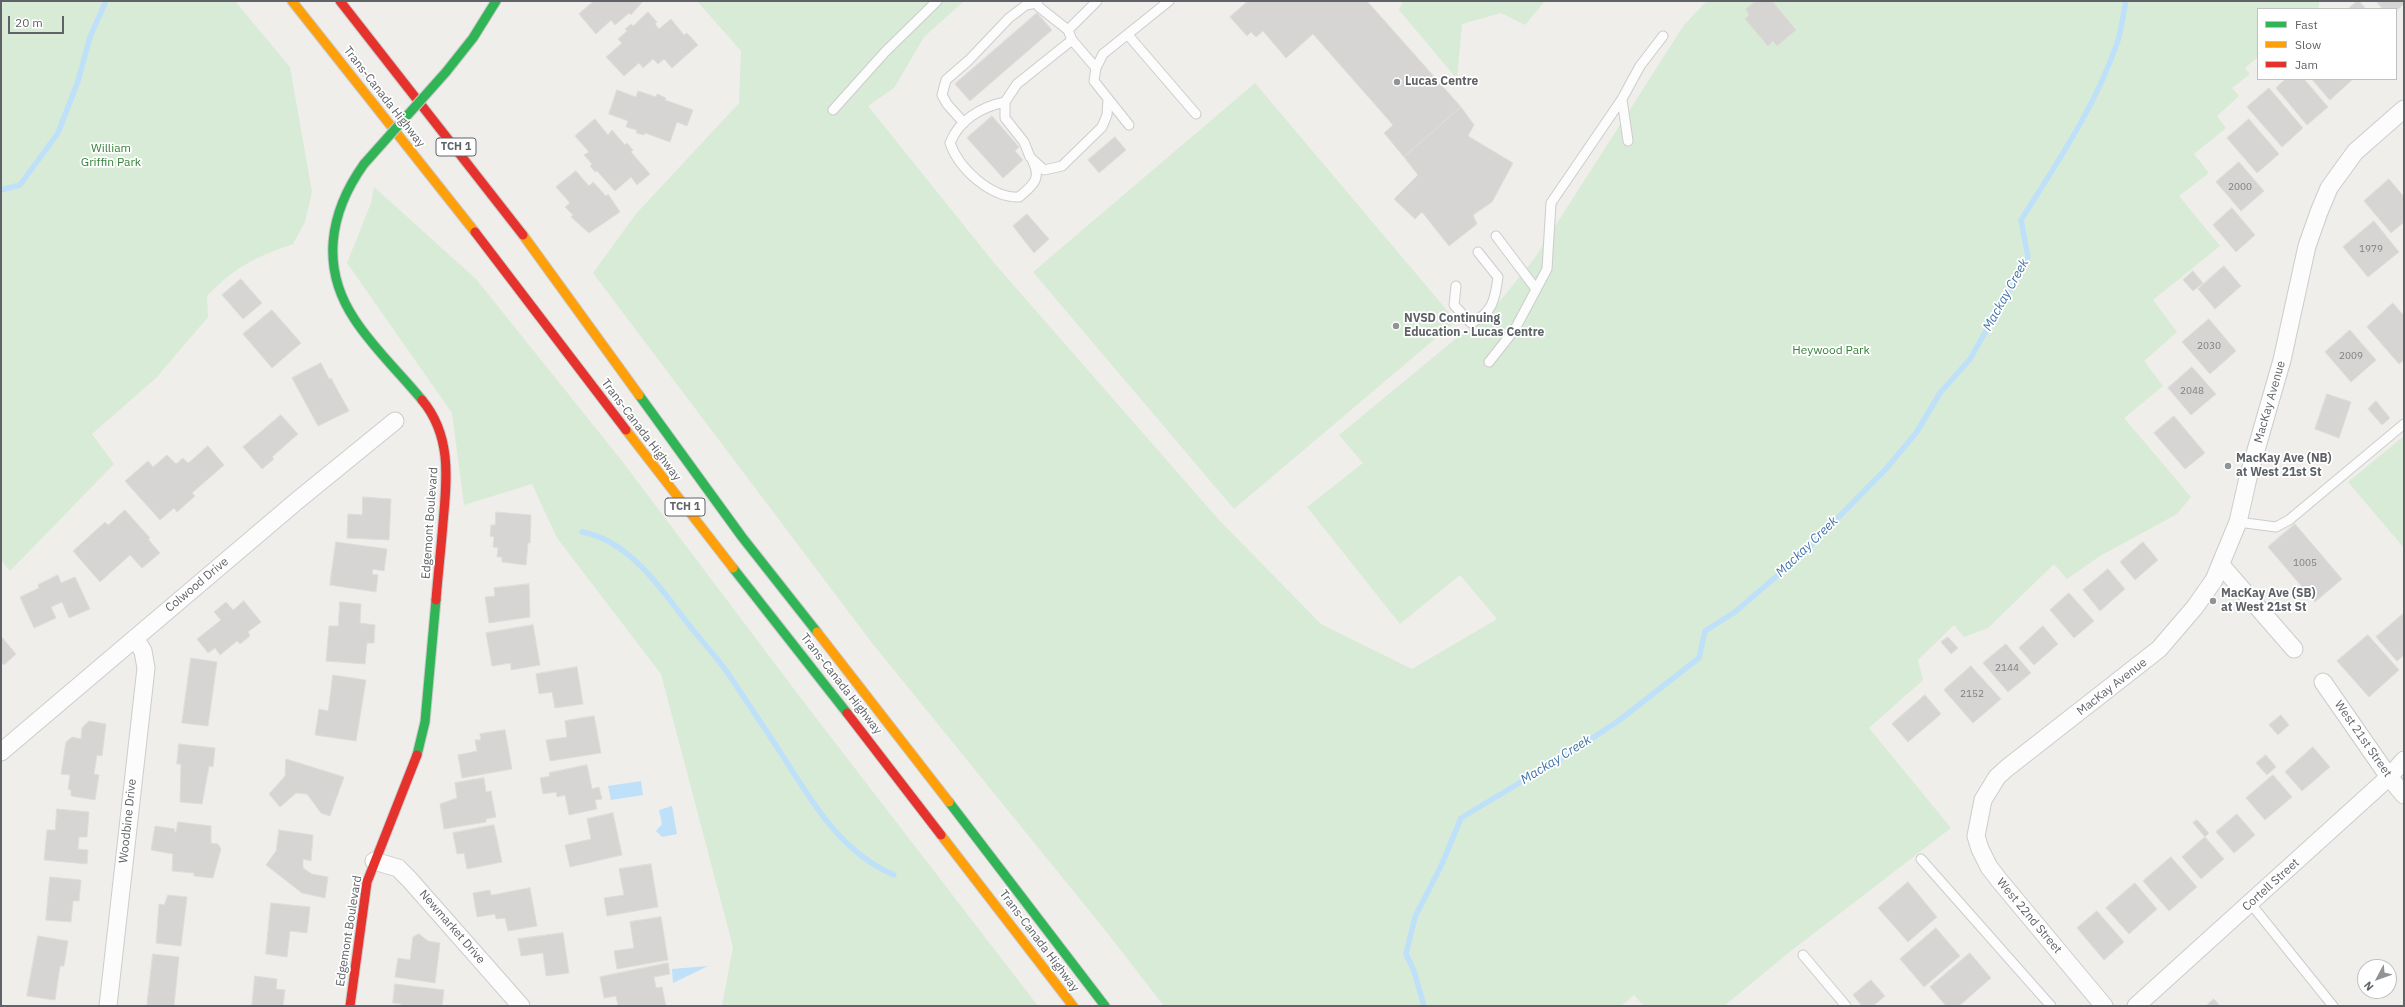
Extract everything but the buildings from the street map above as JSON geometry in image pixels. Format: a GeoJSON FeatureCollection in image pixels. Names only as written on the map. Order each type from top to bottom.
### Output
{"type":"FeatureCollection","features":[{"type":"Feature","properties":{"kind":"main road","name":"Trans-Canada Highway"},"geometry":{"type":"LineString","coordinates":[[340,1],[495,197],[742,536],[912,752],[1105,1006]]}},
{"type":"Feature","properties":{"kind":"main road","name":"Edgemont Boulevard"},"geometry":{"type":"LineString","coordinates":[[350,1006],[366,890],[374,861],[415,763],[425,722],[447,477],[447,458],[442,436],[432,414],[357,322],[345,304],[331,259],[332,228],[343,195],[352,179],[446,72],[473,38],[496,1]]}},
{"type":"Feature","properties":{"kind":"main road","name":"Trans-Canada Highway"},"geometry":{"type":"LineString","coordinates":[[295,4],[461,214],[707,534],[887,762],[1073,1006]]}},
{"type":"Feature","properties":{"kind":"street","name":"MacKay Avenue"},"geometry":{"type":"LineString","coordinates":[[1979,815],[1983,800],[1997,777],[2159,649],[2195,607],[2222,565],[2238,522],[2248,478],[2282,360],[2307,246],[2319,212],[2329,188],[2355,152],[2404,109]]}},
{"type":"Feature","properties":{"kind":"street","name":"Colwood Drive"},"geometry":{"type":"LineString","coordinates":[[1,752],[395,421]]}},
{"type":"Feature","properties":{"kind":"street"},"geometry":{"type":"LineString","coordinates":[[2222,565],[2294,650]]}},
{"type":"Feature","properties":{"kind":"street","name":"Woodbine Drive"},"geometry":{"type":"LineString","coordinates":[[108,1006],[146,668],[143,651],[135,638]]}},
{"type":"Feature","properties":{"kind":"street","name":"West 21st Street"},"geometry":{"type":"LineString","coordinates":[[2323,682],[2389,777],[2404,794]]}},
{"type":"Feature","properties":{"kind":"street","name":"Cortell Street"},"geometry":{"type":"LineString","coordinates":[[2136,1006],[2251,904],[2389,777],[2404,760]]}},
{"type":"Feature","properties":{"kind":"street","name":"West 22nd Street"},"geometry":{"type":"LineString","coordinates":[[1979,815],[1976,836],[1989,867],[2104,1006]]}},
{"type":"Feature","properties":{"kind":"street","name":"Newmarket Drive"},"geometry":{"type":"LineString","coordinates":[[374,861],[398,868],[521,1006]]}},
{"type":"Feature","properties":{"kind":"lane"},"geometry":{"type":"LineString","coordinates":[[833,110],[885,52],[937,1]]}},
{"type":"Feature","properties":{"kind":"lane"},"geometry":{"type":"LineString","coordinates":[[1068,30],[1097,1]]}},
{"type":"Feature","properties":{"kind":"lane"},"geometry":{"type":"LineString","coordinates":[[1129,125],[1094,81],[1096,68],[1103,54],[1169,1]]}},
{"type":"Feature","properties":{"kind":"lane"},"geometry":{"type":"LineString","coordinates":[[964,123],[947,104],[942,95],[942,87],[946,80],[969,60],[1009,18],[1026,5],[1037,3],[1040,8],[1068,30],[1072,40],[1096,68]]}},
{"type":"Feature","properties":{"kind":"lane"},"geometry":{"type":"LineString","coordinates":[[1128,35],[1196,114]]}},
{"type":"Feature","properties":{"kind":"lane"},"geometry":{"type":"LineString","coordinates":[[1489,362],[1515,329],[1547,269],[1551,203],[1622,99],[1640,66],[1663,36]]}},
{"type":"Feature","properties":{"kind":"lane"},"geometry":{"type":"LineString","coordinates":[[1005,102],[990,105],[975,113],[955,132],[950,143],[985,188],[1007,198],[1019,198],[1035,181],[1037,170],[1024,142],[1005,118],[1005,102],[1017,84],[1072,40]]}},
{"type":"Feature","properties":{"kind":"lane"},"geometry":{"type":"LineString","coordinates":[[1030,157],[1044,170],[1062,166],[1102,127],[1107,115],[1108,99]]}},
{"type":"Feature","properties":{"kind":"lane"},"geometry":{"type":"LineString","coordinates":[[1622,99],[1628,141]]}},
{"type":"Feature","properties":{"kind":"lane"},"geometry":{"type":"LineString","coordinates":[[1496,236],[1536,289]]}},
{"type":"Feature","properties":{"kind":"lane"},"geometry":{"type":"LineString","coordinates":[[1456,286],[1454,305],[1471,323],[1481,319],[1494,302],[1498,277],[1478,252]]}},
{"type":"Feature","properties":{"kind":"lane"},"geometry":{"type":"LineString","coordinates":[[2238,522],[2276,527],[2289,520],[2404,424]]}},
{"type":"Feature","properties":{"kind":"lane"},"geometry":{"type":"LineString","coordinates":[[1921,859],[2051,1006]]}},
{"type":"Feature","properties":{"kind":"lane"},"geometry":{"type":"LineString","coordinates":[[2251,904],[2333,1006]]}},
{"type":"Feature","properties":{"kind":"lane"},"geometry":{"type":"LineString","coordinates":[[1803,955],[1846,1006]]}},
{"type":"Feature","properties":{"kind":"green space","name":"William Griffin Park"},"geometry":{"type":"Polygon","coordinates":[[[1,1],[235,1],[290,67],[312,192],[305,222],[293,244],[246,264],[236,270],[217,286],[207,296],[208,317],[156,378],[92,434],[114,464],[10,571],[1,560],[1,1]]]}},
{"type":"Feature","properties":{"kind":"green space","name":"Heywood Park"},"geometry":{"type":"Polygon","coordinates":[[[697,1],[964,1],[924,37],[894,88],[868,106],[995,264],[1220,521],[1321,624],[1412,669],[1497,619],[1460,575],[1400,624],[1307,507],[1363,463],[1339,435],[1464,332],[1483,322],[1534,259],[1684,25],[1707,1],[2319,1],[2319,7],[2318,8],[2257,8],[2257,58],[2245,68],[2250,74],[2232,88],[2239,96],[2217,116],[2226,128],[2194,154],[2209,173],[2179,196],[2220,246],[2153,300],[2177,332],[2144,361],[2163,386],[2124,418],[2191,497],[2177,514],[2100,556],[2067,579],[2054,564],[1988,628],[1964,637],[1954,625],[1918,660],[1923,680],[1869,728],[1951,828],[1787,954],[1724,1006],[1644,1006],[1634,995],[1621,1006],[1164,1006],[1105,930],[872,643],[593,273],[635,215],[739,103],[741,51],[697,1]]]}},
{"type":"Feature","properties":{"kind":"green space"},"geometry":{"type":"Polygon","coordinates":[[[1403,1],[1545,1],[1525,25],[1501,13],[1462,24],[1457,79],[1399,10],[1403,1]]]}},
{"type":"Feature","properties":{"kind":"green space"},"geometry":{"type":"Polygon","coordinates":[[[1255,83],[1456,321],[1234,509],[1033,272],[1255,83]]]}},
{"type":"Feature","properties":{"kind":"green space"},"geometry":{"type":"Polygon","coordinates":[[[374,187],[476,279],[622,461],[800,697],[1038,1006],[722,1006],[733,947],[661,674],[557,538],[532,484],[464,505],[452,413],[347,263],[371,203],[374,187]]]}},
{"type":"Feature","properties":{"kind":"green space"},"geometry":{"type":"Polygon","coordinates":[[[2404,436],[2404,548],[2348,482],[2404,436]]]}},
{"type":"Feature","properties":{"kind":"water"},"geometry":{"type":"Polygon","coordinates":[[[641,781],[643,795],[611,800],[608,786],[641,781]]]}},
{"type":"Feature","properties":{"kind":"water"},"geometry":{"type":"Polygon","coordinates":[[[672,806],[677,834],[662,837],[656,831],[662,824],[659,810],[672,806]]]}},
{"type":"Feature","properties":{"kind":"water"},"geometry":{"type":"Polygon","coordinates":[[[708,966],[673,983],[672,969],[708,966]]]}},
{"type":"Feature","properties":{"kind":"waterway"},"geometry":{"type":"LineString","coordinates":[[1,190],[20,185],[58,133],[78,81],[90,37],[106,1]]}},
{"type":"Feature","properties":{"kind":"waterway","name":"Mackay Creek"},"geometry":{"type":"LineString","coordinates":[[1424,1006],[1414,971],[1406,954],[1415,917],[1442,864],[1461,818],[1571,752],[1617,722],[1699,658],[1705,631],[1735,612],[1799,557],[1885,470],[1916,433],[1940,393],[1970,359],[2028,257],[2021,220],[2088,110],[2118,40],[2126,1]]}},
{"type":"Feature","properties":{"kind":"waterway"},"geometry":{"type":"LineString","coordinates":[[582,532],[613,544],[628,554],[653,579],[727,672],[822,815],[854,850],[873,864],[894,875]]}},
{"type":"Feature","properties":{"kind":"traffic: fast"},"geometry":{"type":"LineString","coordinates":[[446,72],[473,38],[496,1]]}},
{"type":"Feature","properties":{"kind":"traffic: fast"},"geometry":{"type":"LineString","coordinates":[[364,164],[446,72]]}},
{"type":"Feature","properties":{"kind":"traffic: fast"},"geometry":{"type":"LineString","coordinates":[[364,164],[352,183],[343,202],[337,221],[333,241],[333,261],[337,281],[344,300],[362,331],[422,400]]}},
{"type":"Feature","properties":{"kind":"traffic: fast"},"geometry":{"type":"LineString","coordinates":[[639,395],[742,537],[817,632]]}},
{"type":"Feature","properties":{"kind":"traffic: fast"},"geometry":{"type":"LineString","coordinates":[[733,568],[847,713]]}},
{"type":"Feature","properties":{"kind":"traffic: fast"},"geometry":{"type":"LineString","coordinates":[[417,755],[425,722],[436,600]]}},
{"type":"Feature","properties":{"kind":"traffic: fast"},"geometry":{"type":"LineString","coordinates":[[949,802],[1105,1006]]}},
{"type":"Feature","properties":{"kind":"traffic: slow"},"geometry":{"type":"LineString","coordinates":[[292,1],[475,232]]}},
{"type":"Feature","properties":{"kind":"traffic: slow"},"geometry":{"type":"LineString","coordinates":[[523,235],[639,395]]}},
{"type":"Feature","properties":{"kind":"traffic: slow"},"geometry":{"type":"LineString","coordinates":[[626,430],[733,568]]}},
{"type":"Feature","properties":{"kind":"traffic: slow"},"geometry":{"type":"LineString","coordinates":[[817,632],[949,802]]}},
{"type":"Feature","properties":{"kind":"traffic: slow"},"geometry":{"type":"LineString","coordinates":[[941,835],[1073,1006]]}},
{"type":"Feature","properties":{"kind":"traffic: jam"},"geometry":{"type":"LineString","coordinates":[[340,1],[523,235]]}},
{"type":"Feature","properties":{"kind":"traffic: jam"},"geometry":{"type":"LineString","coordinates":[[475,232],[626,430]]}},
{"type":"Feature","properties":{"kind":"traffic: jam"},"geometry":{"type":"LineString","coordinates":[[422,400],[432,414],[438,428],[443,443],[445,458],[446,490],[436,600]]}},
{"type":"Feature","properties":{"kind":"traffic: jam"},"geometry":{"type":"LineString","coordinates":[[847,713],[941,835]]}},
{"type":"Feature","properties":{"kind":"traffic: jam"},"geometry":{"type":"LineString","coordinates":[[350,1006],[367,882],[417,755]]}},
{"type":"Feature","properties":{"kind":"place","name":"Lucas Centre"},"geometry":{"type":"Point","coordinates":[1397,82]}},
{"type":"Feature","properties":{"kind":"place","name":"NVSD Continuing Education - Lucas Centre"},"geometry":{"type":"Point","coordinates":[1396,326]}},
{"type":"Feature","properties":{"kind":"place","name":"MacKay Ave (NB) at West 21st St"},"geometry":{"type":"Point","coordinates":[2228,466]}},
{"type":"Feature","properties":{"kind":"place","name":"MacKay Ave (SB) at West 21st St"},"geometry":{"type":"Point","coordinates":[2213,601]}}]}
